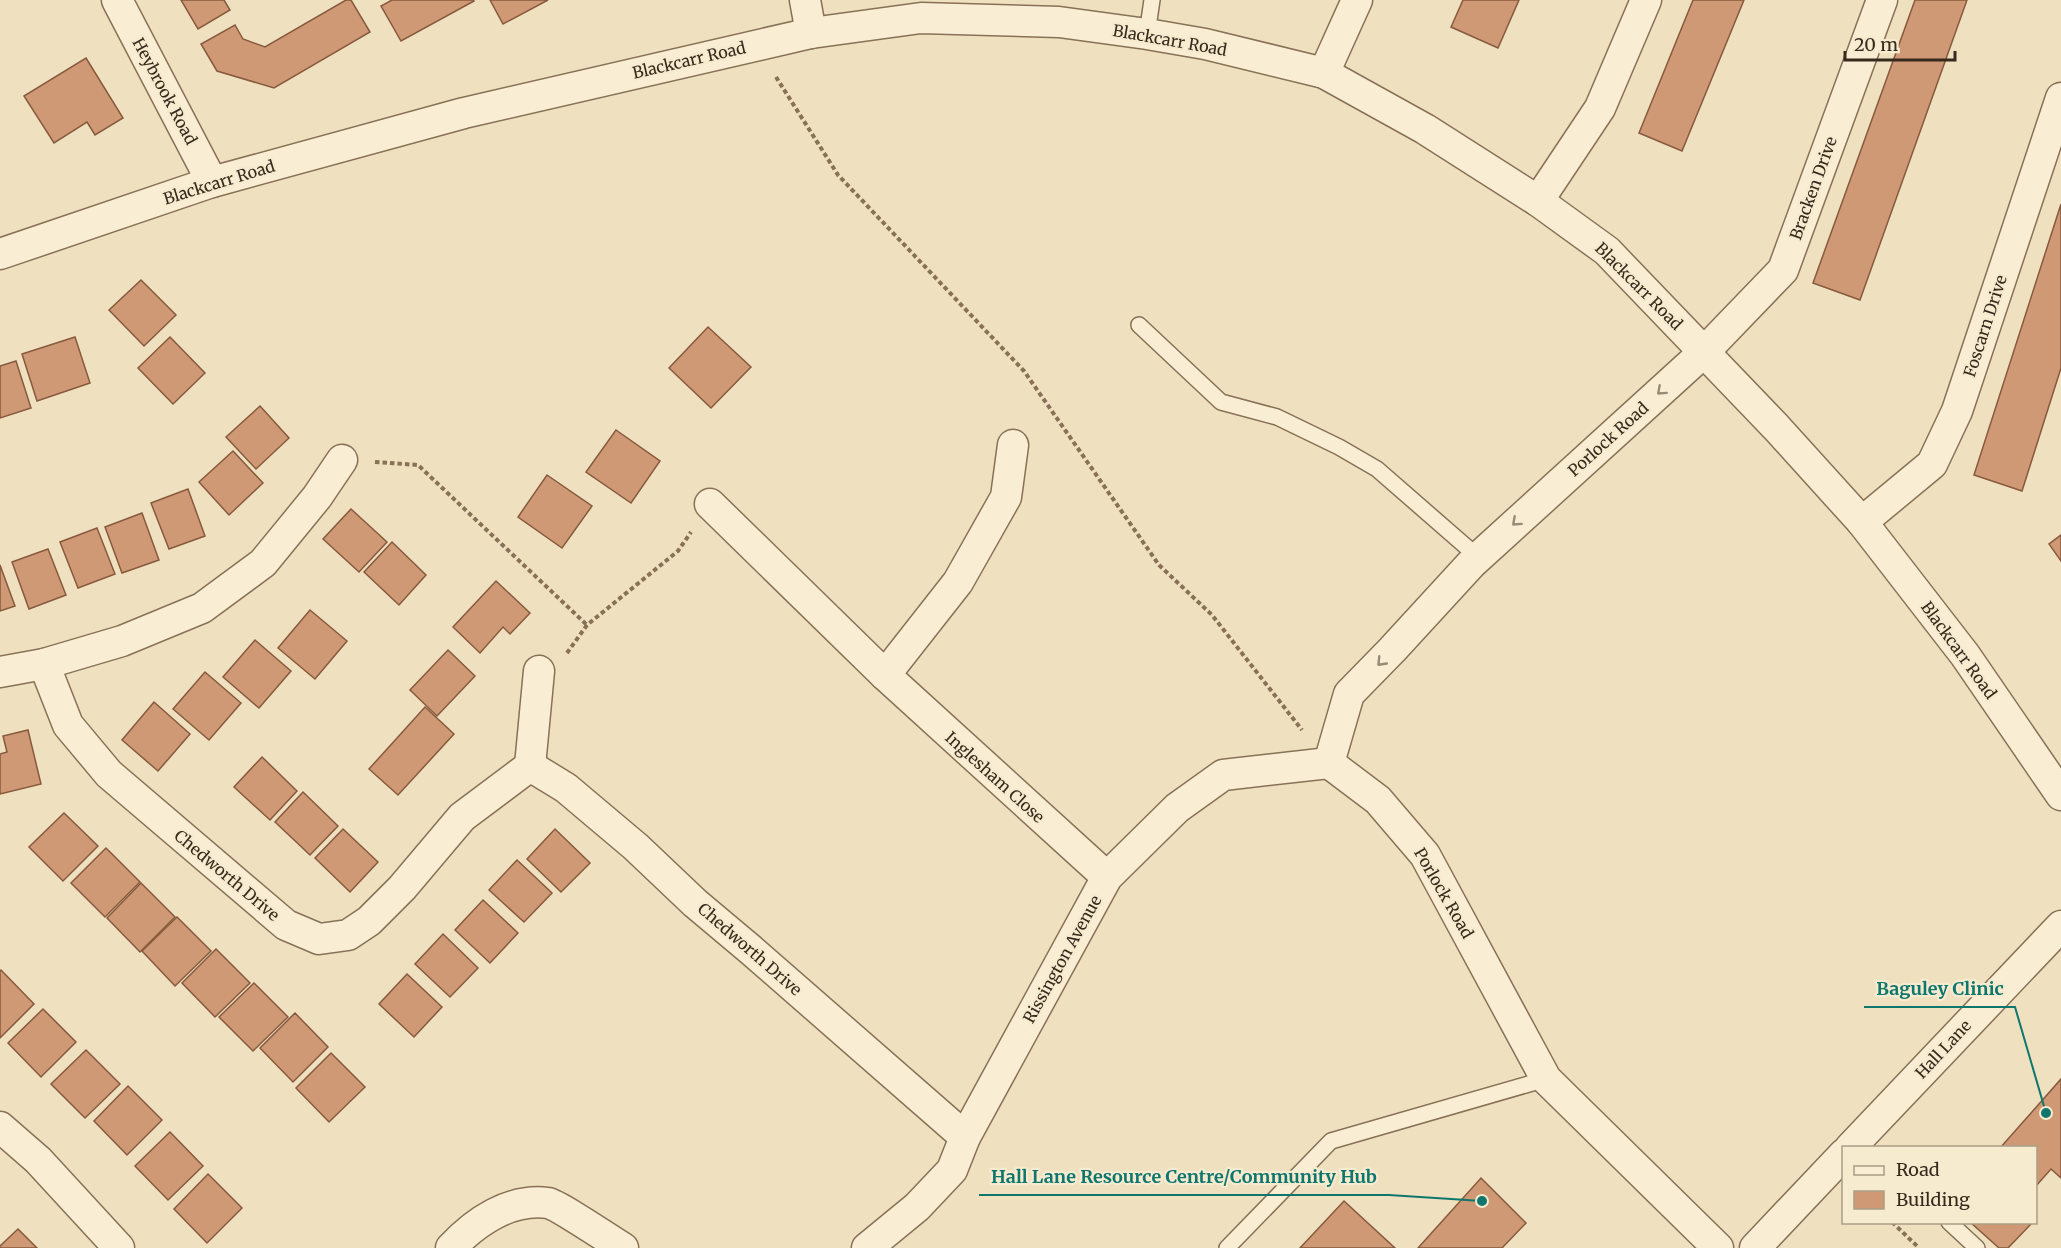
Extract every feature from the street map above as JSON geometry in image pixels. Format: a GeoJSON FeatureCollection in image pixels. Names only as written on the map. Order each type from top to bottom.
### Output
{"type":"FeatureCollection","features":[{"type":"Feature","properties":{"kind":"street","name":"Heybrook Road"},"geometry":{"type":"LineString","coordinates":[[117,0],[212,182]]}},
{"type":"Feature","properties":{"kind":"street"},"geometry":{"type":"LineString","coordinates":[[805,0],[811,33]]}},
{"type":"Feature","properties":{"kind":"street"},"geometry":{"type":"LineString","coordinates":[[1324,73],[1357,0]]}},
{"type":"Feature","properties":{"kind":"street"},"geometry":{"type":"LineString","coordinates":[[1538,201],[1600,108],[1646,0]]}},
{"type":"Feature","properties":{"kind":"street","name":"Bracken Drive"},"geometry":{"type":"LineString","coordinates":[[1704,352],[1783,270],[1882,0]]}},
{"type":"Feature","properties":{"kind":"street","name":"Blackcarr Road"},"geometry":{"type":"LineString","coordinates":[[0,254],[212,182],[464,112],[811,33],[921,18],[1059,22],[1205,44],[1324,73],[1425,129],[1538,201],[1607,251],[1776,427],[1862,522],[1965,655],[2061,795]]}},
{"type":"Feature","properties":{"kind":"street","name":"Foscarn Drive"},"geometry":{"type":"LineString","coordinates":[[1862,522],[1932,464],[1942,443],[1957,411],[2061,98]]}},
{"type":"Feature","properties":{"kind":"street","name":"Porlock Road"},"geometry":{"type":"LineString","coordinates":[[1704,352],[1478,557],[1349,694],[1329,763],[1378,800],[1425,855],[1546,1079],[1718,1248]]}},
{"type":"Feature","properties":{"kind":"street"},"geometry":{"type":"LineString","coordinates":[[885,675],[958,582],[1006,497],[1012,445]]}},
{"type":"Feature","properties":{"kind":"street"},"geometry":{"type":"LineString","coordinates":[[0,672],[44,664],[122,641],[202,608],[263,563],[317,498],[342,460]]}},
{"type":"Feature","properties":{"kind":"street","name":"Inglesham Close"},"geometry":{"type":"LineString","coordinates":[[710,504],[885,675],[1107,877]]}},
{"type":"Feature","properties":{"kind":"street","name":"Chedworth Drive"},"geometry":{"type":"LineString","coordinates":[[44,664],[68,725],[109,774],[286,925],[318,939],[348,935],[369,921],[402,888],[462,817],[530,766],[566,789],[636,847],[695,903],[965,1137]]}},
{"type":"Feature","properties":{"kind":"street"},"geometry":{"type":"LineString","coordinates":[[530,766],[538,683]]}},
{"type":"Feature","properties":{"kind":"street","name":"Rissington Avenue"},"geometry":{"type":"LineString","coordinates":[[867,1248],[917,1207],[952,1170],[965,1137],[1107,877],[1177,808],[1223,775],[1329,763]]}},
{"type":"Feature","properties":{"kind":"street","name":"Hall Lane"},"geometry":{"type":"LineString","coordinates":[[1856,1146],[2061,926]]}},
{"type":"Feature","properties":{"kind":"street"},"geometry":{"type":"LineString","coordinates":[[0,1127],[38,1160],[119,1248]]}},
{"type":"Feature","properties":{"kind":"street","name":"Hall Lane"},"geometry":{"type":"LineString","coordinates":[[1755,1248],[1842,1160]]}},
{"type":"Feature","properties":{"kind":"street"},"geometry":{"type":"LineString","coordinates":[[451,1248],[469,1229],[512,1205],[549,1203],[622,1248]]}},
{"type":"Feature","properties":{"kind":"lane"},"geometry":{"type":"LineString","coordinates":[[1147,34],[1152,0]]}},
{"type":"Feature","properties":{"kind":"lane"},"geometry":{"type":"LineString","coordinates":[[1139,325],[1221,402],[1277,417],[1339,447],[1377,469],[1478,557]]}},
{"type":"Feature","properties":{"kind":"lane"},"geometry":{"type":"LineString","coordinates":[[1227,1248],[1331,1141],[1546,1079]]}},
{"type":"Feature","properties":{"kind":"lane"},"geometry":{"type":"LineString","coordinates":[[1951,1224],[1977,1248]]}},
{"type":"Feature","properties":{"kind":"path"},"geometry":{"type":"LineString","coordinates":[[756,45],[838,175],[1024,371],[1159,565],[1212,615],[1329,763]]}},
{"type":"Feature","properties":{"kind":"path"},"geometry":{"type":"LineString","coordinates":[[342,460],[418,465],[587,624]]}},
{"type":"Feature","properties":{"kind":"path"},"geometry":{"type":"LineString","coordinates":[[538,683],[587,624],[678,551],[710,504]]}},
{"type":"Feature","properties":{"kind":"path"},"geometry":{"type":"LineString","coordinates":[[1894,1224],[1919,1248]]}},
{"type":"Feature","properties":{"kind":"building"},"geometry":{"type":"Polygon","coordinates":[[[181,0],[224,0],[230,10],[198,29],[181,0]]]}},
{"type":"Feature","properties":{"kind":"building"},"geometry":{"type":"Polygon","coordinates":[[[346,0],[351,0],[370,32],[274,88],[217,71],[201,44],[235,25],[243,39],[265,47],[346,0]]]}},
{"type":"Feature","properties":{"kind":"building"},"geometry":{"type":"Polygon","coordinates":[[[392,0],[474,1],[401,41],[381,6],[392,0]]]}},
{"type":"Feature","properties":{"kind":"building"},"geometry":{"type":"Polygon","coordinates":[[[490,0],[548,0],[503,24],[490,0]]]}},
{"type":"Feature","properties":{"kind":"building"},"geometry":{"type":"Polygon","coordinates":[[[1463,0],[1519,0],[1498,48],[1451,27],[1463,0]]]}},
{"type":"Feature","properties":{"kind":"building"},"geometry":{"type":"Polygon","coordinates":[[[1693,0],[1744,0],[1682,151],[1639,133],[1693,0]]]}},
{"type":"Feature","properties":{"kind":"building"},"geometry":{"type":"Polygon","coordinates":[[[1915,0],[1967,0],[1860,300],[1813,283],[1915,0]]]}},
{"type":"Feature","properties":{"kind":"building"},"geometry":{"type":"Polygon","coordinates":[[[86,58],[123,118],[95,135],[87,122],[54,143],[24,96],[86,58]]]}},
{"type":"Feature","properties":{"kind":"building"},"geometry":{"type":"Polygon","coordinates":[[[2061,204],[2061,368],[2022,491],[1974,475],[2061,204]]]}},
{"type":"Feature","properties":{"kind":"building"},"geometry":{"type":"Polygon","coordinates":[[[141,280],[176,315],[144,346],[109,310],[141,280]]]}},
{"type":"Feature","properties":{"kind":"building"},"geometry":{"type":"Polygon","coordinates":[[[708,327],[751,367],[711,408],[669,368],[708,327]]]}},
{"type":"Feature","properties":{"kind":"building"},"geometry":{"type":"Polygon","coordinates":[[[75,337],[90,383],[37,401],[22,354],[75,337]]]}},
{"type":"Feature","properties":{"kind":"building"},"geometry":{"type":"Polygon","coordinates":[[[170,337],[205,373],[173,404],[138,368],[170,337]]]}},
{"type":"Feature","properties":{"kind":"building"},"geometry":{"type":"Polygon","coordinates":[[[16,361],[31,408],[0,418],[0,366],[16,361]]]}},
{"type":"Feature","properties":{"kind":"building"},"geometry":{"type":"Polygon","coordinates":[[[260,406],[289,438],[256,469],[226,437],[260,406]]]}},
{"type":"Feature","properties":{"kind":"building"},"geometry":{"type":"Polygon","coordinates":[[[616,430],[660,461],[631,503],[586,472],[616,430]]]}},
{"type":"Feature","properties":{"kind":"building"},"geometry":{"type":"Polygon","coordinates":[[[233,451],[263,483],[229,515],[199,482],[233,451]]]}},
{"type":"Feature","properties":{"kind":"building"},"geometry":{"type":"Polygon","coordinates":[[[547,475],[592,506],[562,548],[518,517],[547,475]]]}},
{"type":"Feature","properties":{"kind":"building"},"geometry":{"type":"Polygon","coordinates":[[[188,489],[205,536],[169,549],[151,503],[188,489]]]}},
{"type":"Feature","properties":{"kind":"building"},"geometry":{"type":"Polygon","coordinates":[[[351,509],[387,542],[359,572],[323,539],[351,509]]]}},
{"type":"Feature","properties":{"kind":"building"},"geometry":{"type":"Polygon","coordinates":[[[142,513],[159,560],[122,573],[105,527],[142,513]]]}},
{"type":"Feature","properties":{"kind":"building"},"geometry":{"type":"Polygon","coordinates":[[[97,528],[115,574],[78,588],[60,542],[97,528]]]}},
{"type":"Feature","properties":{"kind":"building"},"geometry":{"type":"Polygon","coordinates":[[[2061,535],[2061,561],[2049,544],[2061,535]]]}},
{"type":"Feature","properties":{"kind":"building"},"geometry":{"type":"Polygon","coordinates":[[[392,542],[426,575],[399,605],[364,572],[392,542]]]}},
{"type":"Feature","properties":{"kind":"building"},"geometry":{"type":"Polygon","coordinates":[[[48,549],[66,595],[29,609],[12,562],[48,549]]]}},
{"type":"Feature","properties":{"kind":"building"},"geometry":{"type":"Polygon","coordinates":[[[0,565],[15,606],[0,611],[0,565]]]}},
{"type":"Feature","properties":{"kind":"building"},"geometry":{"type":"Polygon","coordinates":[[[496,581],[530,613],[510,634],[503,627],[480,653],[453,627],[496,581]]]}},
{"type":"Feature","properties":{"kind":"building"},"geometry":{"type":"Polygon","coordinates":[[[310,610],[347,641],[315,679],[278,648],[310,610]]]}},
{"type":"Feature","properties":{"kind":"building"},"geometry":{"type":"Polygon","coordinates":[[[255,640],[291,671],[259,708],[223,677],[255,640]]]}},
{"type":"Feature","properties":{"kind":"building"},"geometry":{"type":"Polygon","coordinates":[[[448,650],[475,676],[437,716],[410,690],[448,650]]]}},
{"type":"Feature","properties":{"kind":"building"},"geometry":{"type":"Polygon","coordinates":[[[205,672],[241,703],[209,740],[173,709],[205,672]]]}},
{"type":"Feature","properties":{"kind":"building"},"geometry":{"type":"Polygon","coordinates":[[[154,702],[190,734],[158,771],[122,740],[154,702]]]}},
{"type":"Feature","properties":{"kind":"building"},"geometry":{"type":"Polygon","coordinates":[[[425,707],[454,734],[398,795],[369,769],[425,707]]]}},
{"type":"Feature","properties":{"kind":"building"},"geometry":{"type":"Polygon","coordinates":[[[28,730],[41,784],[0,794],[0,754],[7,752],[3,736],[28,730]]]}},
{"type":"Feature","properties":{"kind":"building"},"geometry":{"type":"Polygon","coordinates":[[[262,757],[297,791],[270,820],[234,787],[262,757]]]}},
{"type":"Feature","properties":{"kind":"building"},"geometry":{"type":"Polygon","coordinates":[[[303,792],[338,826],[310,855],[275,822],[303,792]]]}},
{"type":"Feature","properties":{"kind":"building"},"geometry":{"type":"Polygon","coordinates":[[[64,813],[98,846],[63,881],[29,847],[64,813]]]}},
{"type":"Feature","properties":{"kind":"building"},"geometry":{"type":"Polygon","coordinates":[[[343,829],[378,862],[350,892],[315,858],[343,829]]]}},
{"type":"Feature","properties":{"kind":"building"},"geometry":{"type":"Polygon","coordinates":[[[555,829],[590,863],[561,892],[527,859],[555,829]]]}},
{"type":"Feature","properties":{"kind":"building"},"geometry":{"type":"Polygon","coordinates":[[[106,848],[140,882],[105,917],[71,883],[106,848]]]}},
{"type":"Feature","properties":{"kind":"building"},"geometry":{"type":"Polygon","coordinates":[[[517,860],[552,893],[524,922],[489,890],[517,860]]]}},
{"type":"Feature","properties":{"kind":"building"},"geometry":{"type":"Polygon","coordinates":[[[141,883],[175,917],[140,952],[107,918],[141,883]]]}},
{"type":"Feature","properties":{"kind":"building"},"geometry":{"type":"Polygon","coordinates":[[[483,900],[518,933],[490,963],[455,930],[483,900]]]}},
{"type":"Feature","properties":{"kind":"building"},"geometry":{"type":"Polygon","coordinates":[[[177,917],[211,951],[175,986],[142,951],[177,917]]]}},
{"type":"Feature","properties":{"kind":"building"},"geometry":{"type":"Polygon","coordinates":[[[443,934],[478,968],[450,997],[415,964],[443,934]]]}},
{"type":"Feature","properties":{"kind":"building"},"geometry":{"type":"Polygon","coordinates":[[[216,949],[250,983],[215,1017],[182,983],[216,949]]]}},
{"type":"Feature","properties":{"kind":"building"},"geometry":{"type":"Polygon","coordinates":[[[0,971],[34,1004],[0,1038],[0,971]]]}},
{"type":"Feature","properties":{"kind":"building"},"geometry":{"type":"Polygon","coordinates":[[[407,974],[442,1007],[414,1037],[379,1004],[407,974]]]}},
{"type":"Feature","properties":{"kind":"building"},"geometry":{"type":"Polygon","coordinates":[[[254,983],[288,1017],[253,1051],[219,1017],[254,983]]]}},
{"type":"Feature","properties":{"kind":"building"},"geometry":{"type":"Polygon","coordinates":[[[43,1009],[76,1042],[41,1077],[8,1043],[43,1009]]]}},
{"type":"Feature","properties":{"kind":"building"},"geometry":{"type":"Polygon","coordinates":[[[295,1013],[328,1047],[293,1082],[260,1048],[295,1013]]]}},
{"type":"Feature","properties":{"kind":"building"},"geometry":{"type":"Polygon","coordinates":[[[86,1050],[120,1084],[85,1118],[51,1084],[86,1050]]]}},
{"type":"Feature","properties":{"kind":"building"},"geometry":{"type":"Polygon","coordinates":[[[331,1053],[365,1087],[329,1122],[296,1088],[331,1053]]]}},
{"type":"Feature","properties":{"kind":"building"},"geometry":{"type":"Polygon","coordinates":[[[2061,1079],[2061,1178],[2051,1169],[2037,1185],[2037,1146],[2002,1146],[2061,1079]]]}},
{"type":"Feature","properties":{"kind":"building"},"geometry":{"type":"Polygon","coordinates":[[[128,1086],[162,1120],[127,1155],[94,1121],[128,1086]]]}},
{"type":"Feature","properties":{"kind":"building"},"geometry":{"type":"Polygon","coordinates":[[[170,1132],[203,1166],[168,1200],[135,1166],[170,1132]]]}},
{"type":"Feature","properties":{"kind":"building"},"geometry":{"type":"Polygon","coordinates":[[[208,1174],[242,1208],[207,1243],[174,1209],[208,1174]]]}},
{"type":"Feature","properties":{"kind":"building"},"geometry":{"type":"Polygon","coordinates":[[[1481,1178],[1526,1223],[1502,1248],[1418,1248],[1481,1178]]]}},
{"type":"Feature","properties":{"kind":"building"},"geometry":{"type":"Polygon","coordinates":[[[1344,1201],[1395,1248],[1300,1248],[1344,1201]]]}},
{"type":"Feature","properties":{"kind":"building"},"geometry":{"type":"Polygon","coordinates":[[[1972,1224],[2031,1224],[2008,1248],[1999,1248],[1972,1224]]]}},
{"type":"Feature","properties":{"kind":"building"},"geometry":{"type":"Polygon","coordinates":[[[18,1229],[37,1248],[0,1248],[18,1229]]]}},
{"type":"Feature","properties":{"kind":"place","name":"Baguley Clinic"},"geometry":{"type":"Point","coordinates":[2046,1113]}},
{"type":"Feature","properties":{"kind":"place","name":"Hall Lane Resource Centre/Community Hub"},"geometry":{"type":"Point","coordinates":[1482,1201]}}]}
